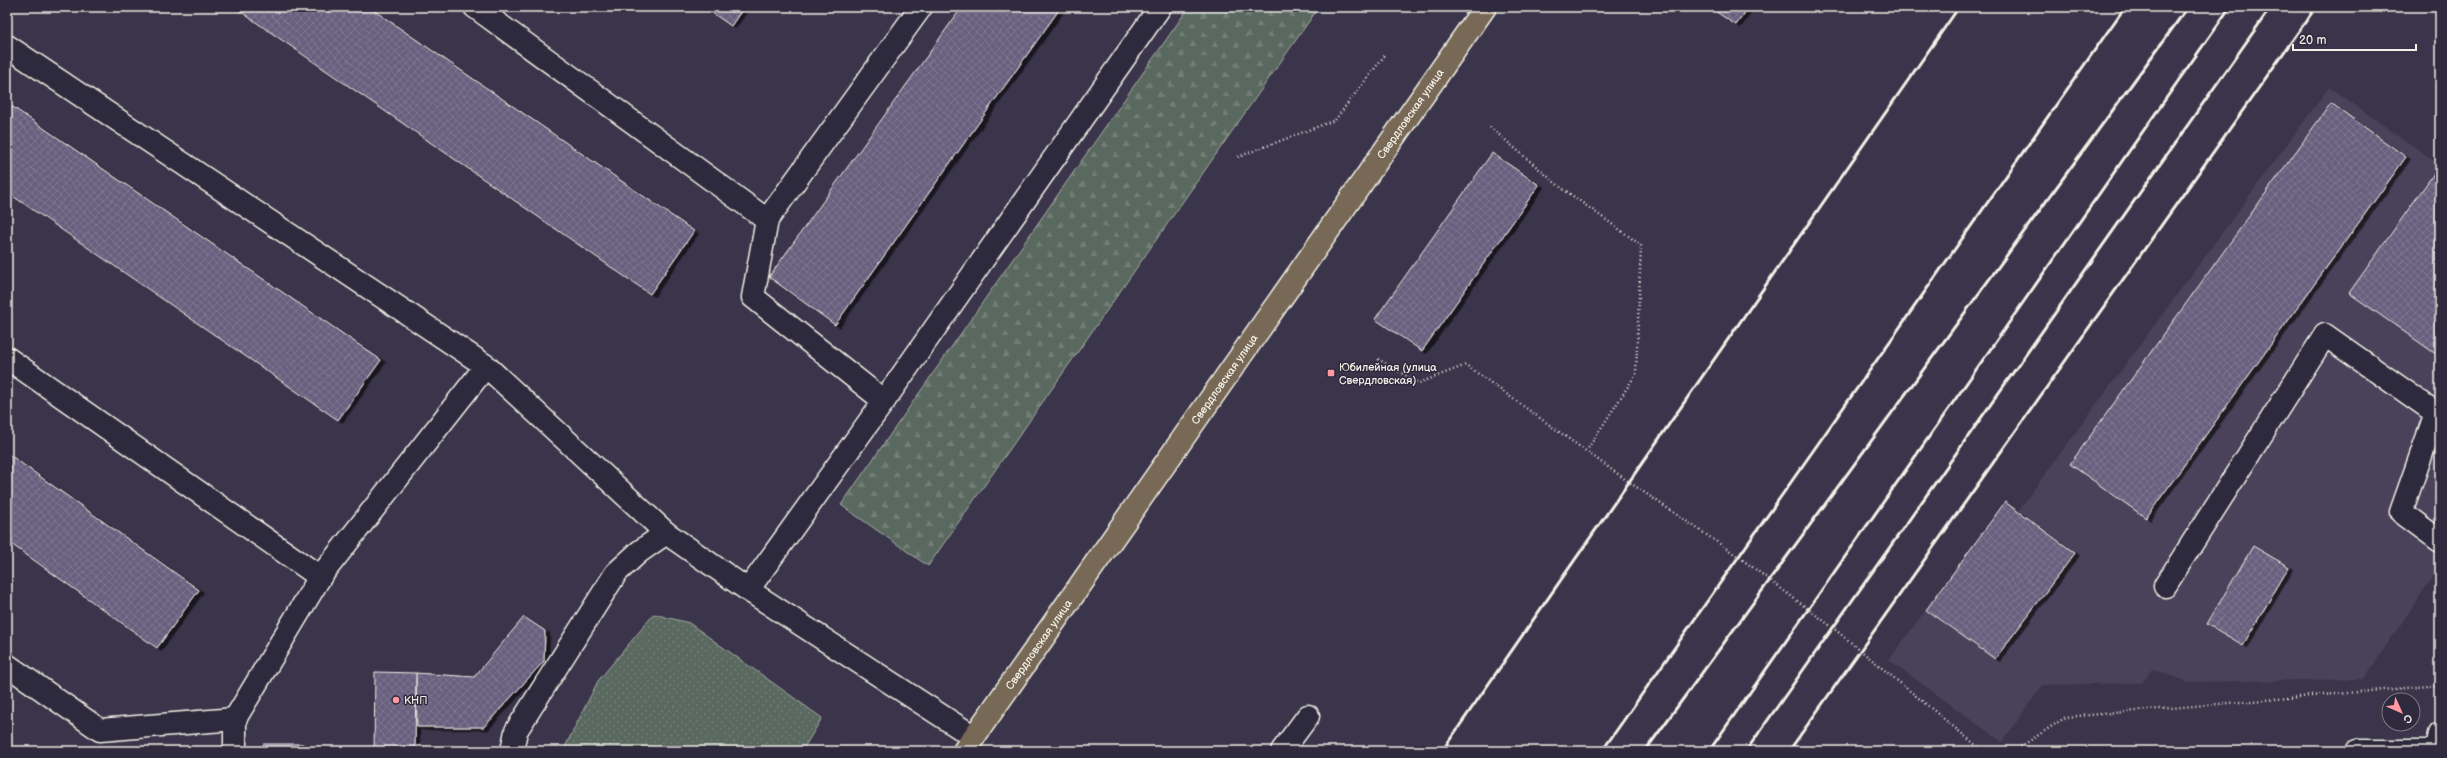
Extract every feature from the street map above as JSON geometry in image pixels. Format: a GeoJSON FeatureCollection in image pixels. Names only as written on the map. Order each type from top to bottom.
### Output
{"type":"FeatureCollection","features":[{"type":"Feature","properties":{"kind":"highway","name":"Свердловская улица"},"geometry":{"type":"LineString","coordinates":[[969,744],[1477,10]]}},
{"type":"Feature","properties":{"kind":"main road"},"geometry":{"type":"LineString","coordinates":[[474,7],[767,220]]}},
{"type":"Feature","properties":{"kind":"main road"},"geometry":{"type":"LineString","coordinates":[[884,402],[753,296],[767,220],[921,7]]}},
{"type":"Feature","properties":{"kind":"main road"},"geometry":{"type":"LineString","coordinates":[[748,590],[884,402],[1160,7]]}},
{"type":"Feature","properties":{"kind":"main road"},"geometry":{"type":"LineString","coordinates":[[7,46],[486,366],[666,533],[969,744]]}},
{"type":"Feature","properties":{"kind":"main road"},"geometry":{"type":"LineString","coordinates":[[2165,586],[2325,335],[2436,413],[2401,512],[2440,541]]}},
{"type":"Feature","properties":{"kind":"main road"},"geometry":{"type":"LineString","coordinates":[[7,358],[320,577]]}},
{"type":"Feature","properties":{"kind":"main road"},"geometry":{"type":"LineString","coordinates":[[236,751],[235,719],[320,577],[486,366]]}},
{"type":"Feature","properties":{"kind":"main road"},"geometry":{"type":"LineString","coordinates":[[512,751],[516,731],[616,573],[639,552],[666,533]]}},
{"type":"Feature","properties":{"kind":"main road"},"geometry":{"type":"LineString","coordinates":[[7,665],[100,730],[235,719]]}},
{"type":"Feature","properties":{"kind":"main road"},"geometry":{"type":"LineString","coordinates":[[1282,751],[1308,716]]}},
{"type":"Feature","properties":{"kind":"main road"},"geometry":{"type":"LineString","coordinates":[[2357,751],[2438,751],[2440,734]]}},
{"type":"Feature","properties":{"kind":"path"},"geometry":{"type":"LineString","coordinates":[[1238,157],[1335,120],[1385,56]]}},
{"type":"Feature","properties":{"kind":"path"},"geometry":{"type":"LineString","coordinates":[[1490,127],[1559,186],[1641,245],[1636,374],[1587,450]]}},
{"type":"Feature","properties":{"kind":"path"},"geometry":{"type":"LineString","coordinates":[[1378,359],[1419,383],[1466,365],[1739,558],[1863,650],[1983,751]]}},
{"type":"Feature","properties":{"kind":"path"},"geometry":{"type":"LineString","coordinates":[[2014,751],[2066,717],[2440,685]]}},
{"type":"Feature","properties":{"kind":"shaded area"},"geometry":{"type":"Polygon","coordinates":[[[2329,87],[2440,165],[2440,566],[2364,679],[2188,682],[2152,669],[2142,683],[2043,685],[2002,742],[1889,660],[2005,502],[2018,511],[2329,87]]]}},
{"type":"Feature","properties":{"kind":"green space"},"geometry":{"type":"Polygon","coordinates":[[[1189,7],[1319,7],[928,566],[841,505],[1189,7]]]}},
{"type":"Feature","properties":{"kind":"green space"},"geometry":{"type":"Polygon","coordinates":[[[654,614],[689,623],[822,718],[802,751],[563,751],[598,681],[654,614]]]}},
{"type":"Feature","properties":{"kind":"building"},"geometry":{"type":"Polygon","coordinates":[[[234,7],[369,7],[694,231],[650,294],[234,7]]]}},
{"type":"Feature","properties":{"kind":"building"},"geometry":{"type":"Polygon","coordinates":[[[704,7],[744,7],[731,26],[704,7]]]}},
{"type":"Feature","properties":{"kind":"building"},"geometry":{"type":"Polygon","coordinates":[[[962,7],[1061,7],[835,325],[769,277],[962,7]]]}},
{"type":"Feature","properties":{"kind":"building"},"geometry":{"type":"Polygon","coordinates":[[[1709,7],[1749,7],[1736,25],[1709,7]]]}},
{"type":"Feature","properties":{"kind":"building"},"geometry":{"type":"Polygon","coordinates":[[[7,103],[381,360],[338,420],[7,192],[7,103]]]}},
{"type":"Feature","properties":{"kind":"building"},"geometry":{"type":"Polygon","coordinates":[[[2331,103],[2406,157],[2146,518],[2070,464],[2331,103]]]}},
{"type":"Feature","properties":{"kind":"building"},"geometry":{"type":"Polygon","coordinates":[[[1492,153],[1539,185],[1422,351],[1375,319],[1492,153]]]}},
{"type":"Feature","properties":{"kind":"building"},"geometry":{"type":"Polygon","coordinates":[[[2440,165],[2440,357],[2349,293],[2440,165]]]}},
{"type":"Feature","properties":{"kind":"building"},"geometry":{"type":"Polygon","coordinates":[[[7,453],[199,590],[157,648],[7,541],[7,453]]]}},
{"type":"Feature","properties":{"kind":"building"},"geometry":{"type":"Polygon","coordinates":[[[2005,502],[2075,553],[1995,659],[1926,610],[2005,502]]]}},
{"type":"Feature","properties":{"kind":"building"},"geometry":{"type":"Polygon","coordinates":[[[2253,546],[2289,567],[2243,645],[2207,624],[2253,546]]]}},
{"type":"Feature","properties":{"kind":"building"},"geometry":{"type":"Polygon","coordinates":[[[524,617],[545,631],[544,661],[484,727],[417,727],[416,673],[474,677],[524,617]]]}},
{"type":"Feature","properties":{"kind":"building","name":"КНП"},"geometry":{"type":"Polygon","coordinates":[[[375,672],[416,673],[415,751],[374,751],[375,672]]]}},
{"type":"Feature","properties":{"kind":"building"},"geometry":{"type":"Polygon","coordinates":[[[263,744],[303,744],[303,751],[264,751],[263,744]]]}},
{"type":"Feature","properties":{"kind":"railway"},"geometry":{"type":"LineString","coordinates":[[1442,751],[1959,7]]}},
{"type":"Feature","properties":{"kind":"railway"},"geometry":{"type":"LineString","coordinates":[[1602,751],[2125,7]]}},
{"type":"Feature","properties":{"kind":"railway"},"geometry":{"type":"LineString","coordinates":[[1645,751],[2188,7]]}},
{"type":"Feature","properties":{"kind":"railway"},"geometry":{"type":"LineString","coordinates":[[1709,751],[2230,7]]}},
{"type":"Feature","properties":{"kind":"railway"},"geometry":{"type":"LineString","coordinates":[[1746,751],[2271,7]]}},
{"type":"Feature","properties":{"kind":"railway"},"geometry":{"type":"LineString","coordinates":[[1789,751],[2316,7]]}},
{"type":"Feature","properties":{"kind":"place","name":"Юбилейная (улица Свердловская)"},"geometry":{"type":"Point","coordinates":[1331,373]}},
{"type":"Feature","properties":{"kind":"place","name":"КНП"},"geometry":{"type":"Point","coordinates":[396,700]}}]}
